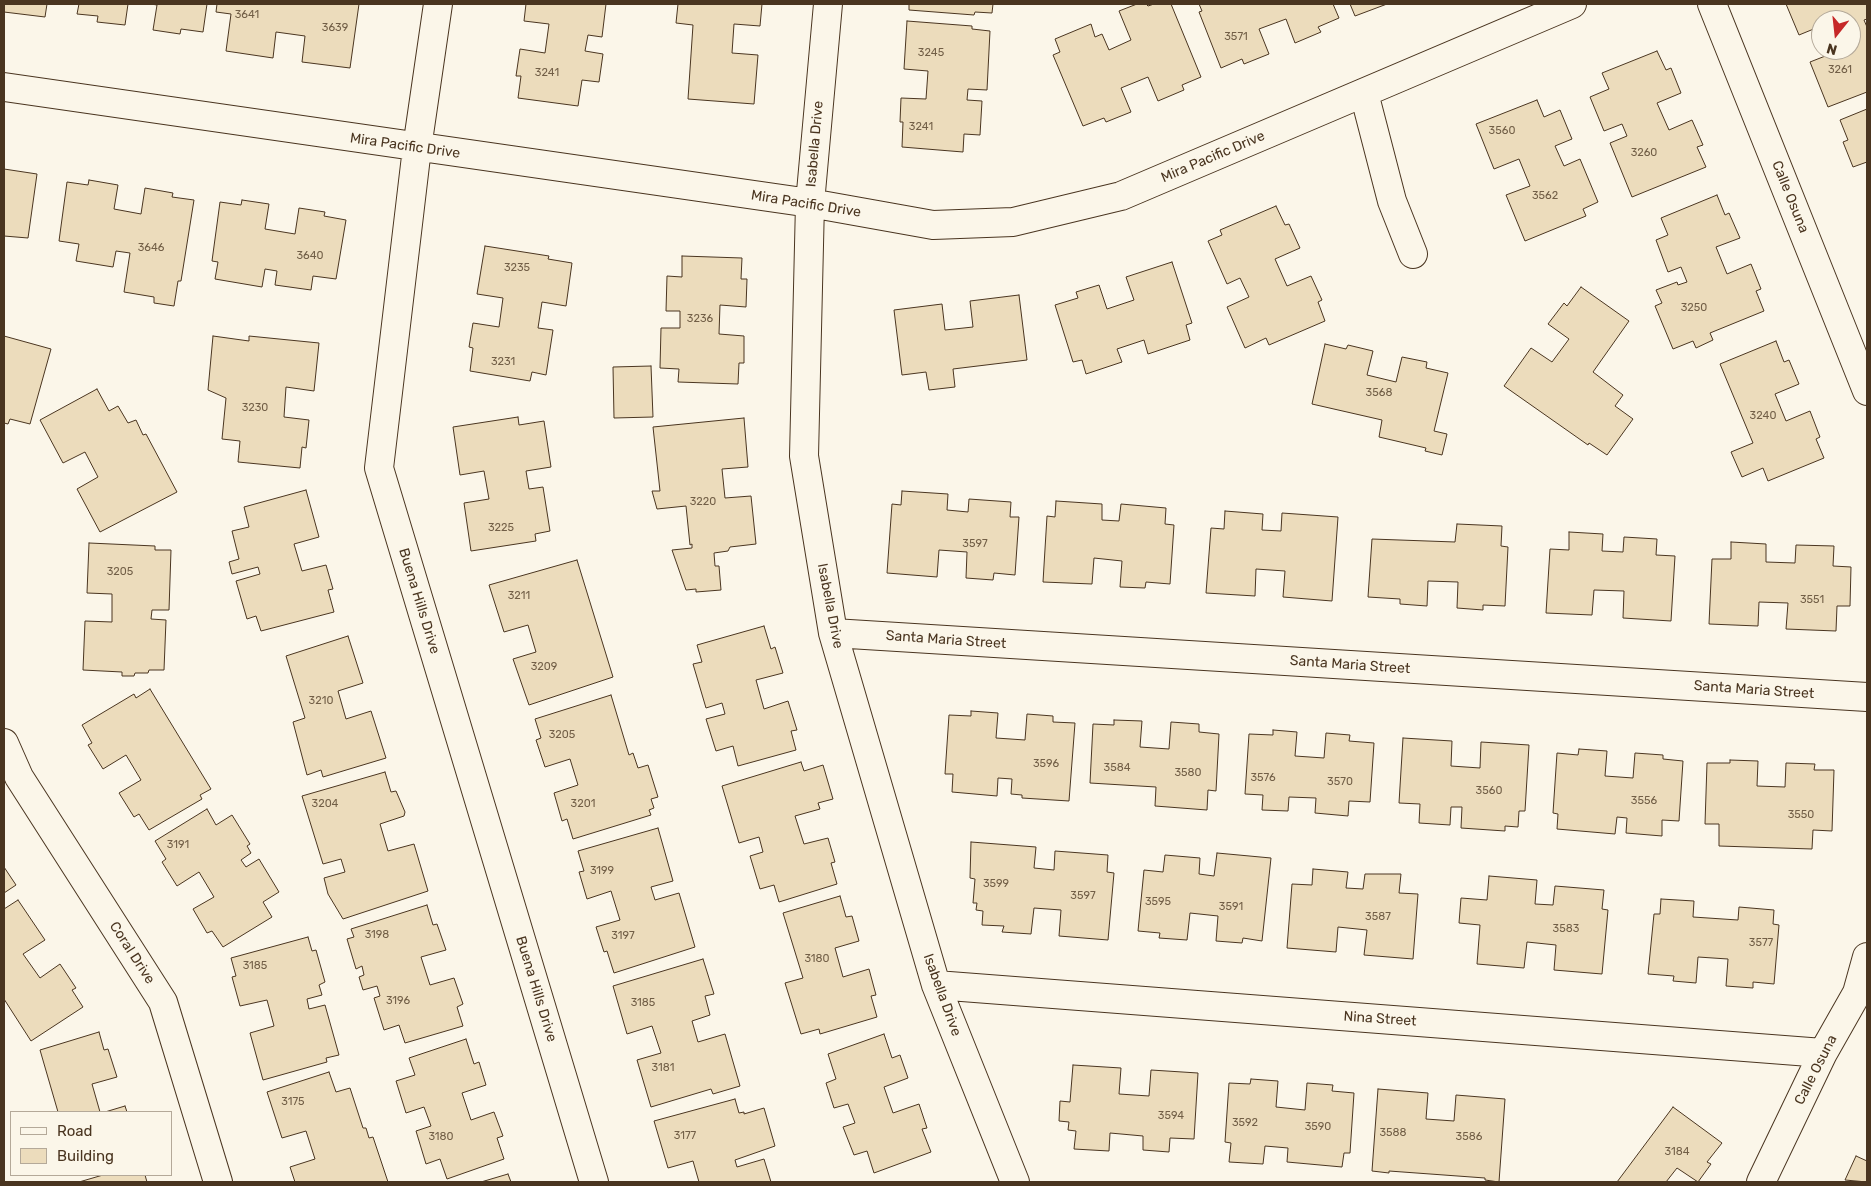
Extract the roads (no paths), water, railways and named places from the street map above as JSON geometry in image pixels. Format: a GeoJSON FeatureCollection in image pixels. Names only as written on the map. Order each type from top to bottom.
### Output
{"type":"FeatureCollection","features":[{"type":"Feature","properties":{"kind":"street","name":"Buena Hills Drive"},"geometry":{"type":"LineString","coordinates":[[438,4],[416,148],[379,468],[594,1182]]}},
{"type":"Feature","properties":{"kind":"street","name":"Isabella Drive"},"geometry":{"type":"LineString","coordinates":[[828,4],[810,204],[804,456],[833,633],[936,985],[1015,1182]]}},
{"type":"Feature","properties":{"kind":"street","name":"Mira Pacific Drive"},"geometry":{"type":"LineString","coordinates":[[4,87],[810,204],[933,225],[1013,222],[1121,196],[1572,4]]}},
{"type":"Feature","properties":{"kind":"street","name":"Calle Osuna"},"geometry":{"type":"LineString","coordinates":[[1712,4],[1867,391]]}},
{"type":"Feature","properties":{"kind":"street"},"geometry":{"type":"LineString","coordinates":[[1364,93],[1392,200],[1413,254]]}},
{"type":"Feature","properties":{"kind":"street","name":"Santa Maria Street"},"geometry":{"type":"LineString","coordinates":[[833,633],[1867,696]]}},
{"type":"Feature","properties":{"kind":"street","name":"Coral Drive"},"geometry":{"type":"LineString","coordinates":[[4,743],[19,777],[163,1002],[218,1182]]}},
{"type":"Feature","properties":{"kind":"street","name":"Calle Osuna"},"geometry":{"type":"LineString","coordinates":[[1761,1182],[1823,1053],[1857,993],[1867,957]]}},
{"type":"Feature","properties":{"kind":"street","name":"Nina Street"},"geometry":{"type":"LineString","coordinates":[[936,985],[1823,1053]]}}]}
